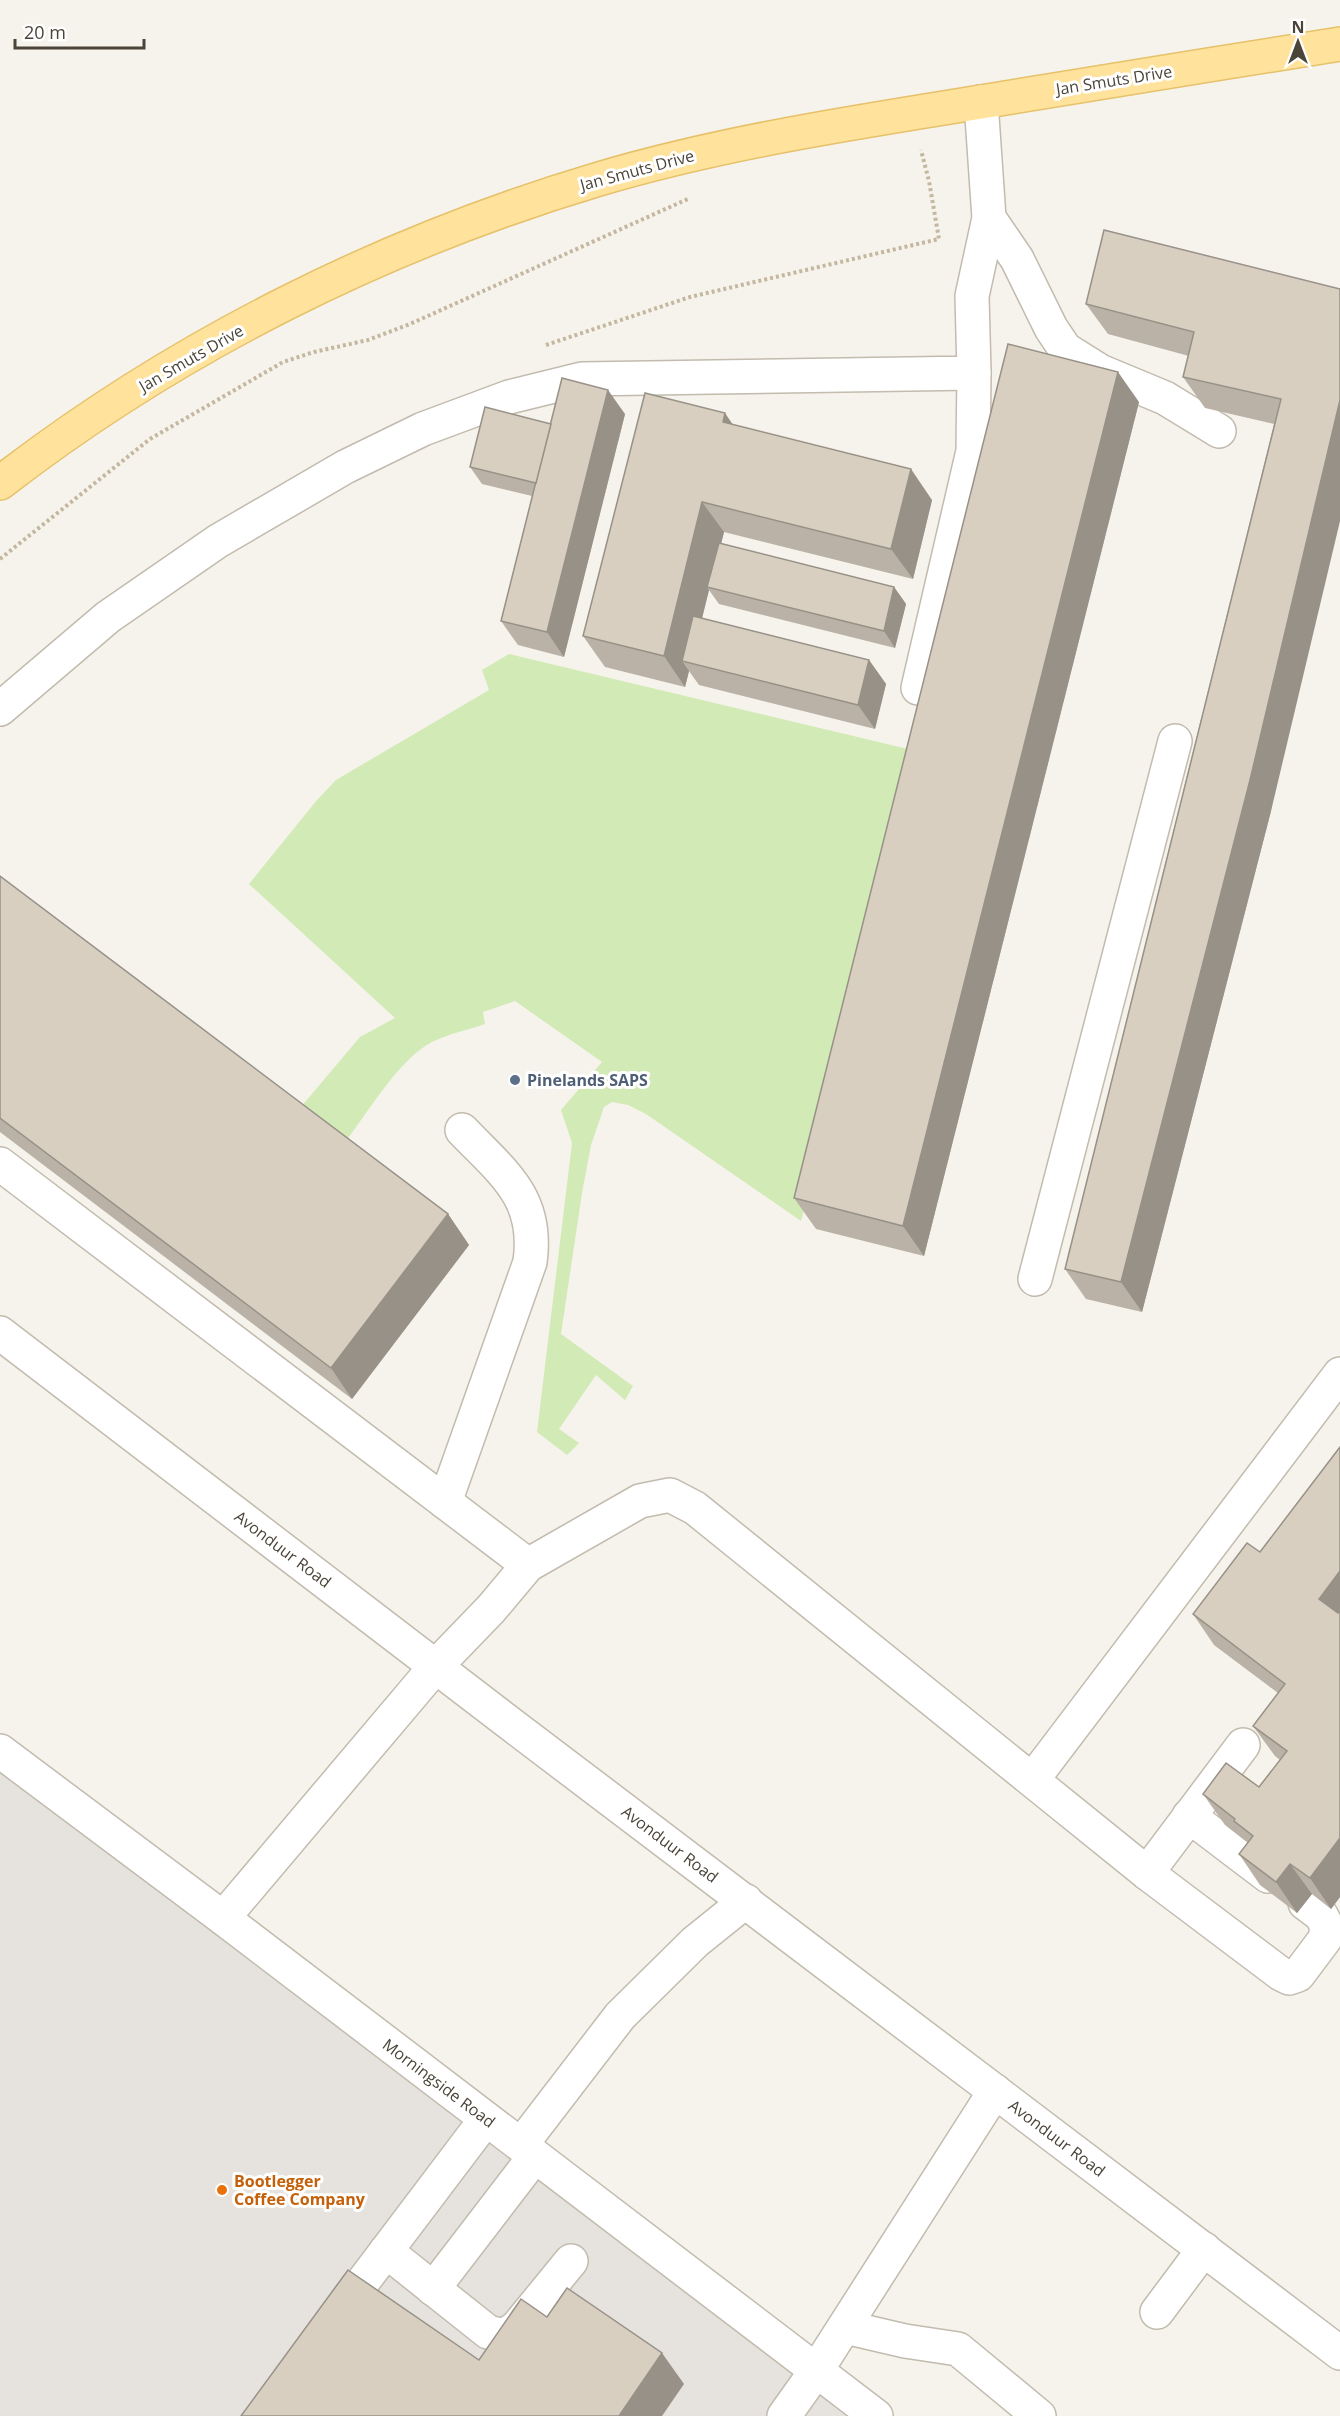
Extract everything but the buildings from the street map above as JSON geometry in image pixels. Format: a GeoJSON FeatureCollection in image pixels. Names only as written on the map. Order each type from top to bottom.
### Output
{"type":"FeatureCollection","features":[{"type":"Feature","properties":{"kind":"main road","name":"Jan Smuts Drive"},"geometry":{"type":"LineString","coordinates":[[0,483],[117,401],[203,349],[302,296],[392,254],[494,214],[599,179],[705,152],[813,129],[1340,44]]}},
{"type":"Feature","properties":{"kind":"street"},"geometry":{"type":"LineString","coordinates":[[918,688],[973,451],[972,296],[989,218],[981,102]]}},
{"type":"Feature","properties":{"kind":"street"},"geometry":{"type":"LineString","coordinates":[[989,218],[1017,259],[1051,328],[1065,349],[1100,371],[1165,398],[1219,431]]}},
{"type":"Feature","properties":{"kind":"street"},"geometry":{"type":"LineString","coordinates":[[0,709],[108,616],[218,541],[374,453],[423,429],[509,397],[582,379],[974,373]]}},
{"type":"Feature","properties":{"kind":"street"},"geometry":{"type":"LineString","coordinates":[[1035,1279],[1175,741]]}},
{"type":"Feature","properties":{"kind":"street"},"geometry":{"type":"LineString","coordinates":[[445,1502],[530,1262],[532,1245],[530,1221],[522,1198],[513,1184],[462,1130]]}},
{"type":"Feature","properties":{"kind":"street"},"geometry":{"type":"LineString","coordinates":[[0,1164],[528,1565]]}},
{"type":"Feature","properties":{"kind":"street","name":"Avonduur Road"},"geometry":{"type":"LineString","coordinates":[[0,1333],[1340,2354]]}},
{"type":"Feature","properties":{"kind":"street"},"geometry":{"type":"LineString","coordinates":[[1033,1779],[1340,1374]]}},
{"type":"Feature","properties":{"kind":"street"},"geometry":{"type":"LineString","coordinates":[[223,1918],[436,1666],[491,1609],[528,1565],[640,1501],[670,1495],[695,1508],[1147,1873],[1290,1978],[1298,1975],[1325,1939],[1327,1926],[1321,1915],[1305,1903]]}},
{"type":"Feature","properties":{"kind":"street"},"geometry":{"type":"LineString","coordinates":[[1147,1873],[1243,1745]]}},
{"type":"Feature","properties":{"kind":"street","name":"Morningside Road"},"geometry":{"type":"LineString","coordinates":[[0,1751],[223,1918],[876,2416]]}},
{"type":"Feature","properties":{"kind":"street"},"geometry":{"type":"LineString","coordinates":[[1190,1816],[1268,1876]]}},
{"type":"Feature","properties":{"kind":"street"},"geometry":{"type":"LineString","coordinates":[[433,2289],[620,2016],[695,1942],[746,1902]]}},
{"type":"Feature","properties":{"kind":"street"},"geometry":{"type":"LineString","coordinates":[[784,2416],[816,2372],[995,2091]]}},
{"type":"Feature","properties":{"kind":"street"},"geometry":{"type":"LineString","coordinates":[[317,2343],[486,2119]]}},
{"type":"Feature","properties":{"kind":"street"},"geometry":{"type":"LineString","coordinates":[[1157,2312],[1204,2249]]}},
{"type":"Feature","properties":{"kind":"street"},"geometry":{"type":"LineString","coordinates":[[386,2252],[488,2332],[504,2336],[517,2327],[571,2261]]}},
{"type":"Feature","properties":{"kind":"street"},"geometry":{"type":"LineString","coordinates":[[845,2327],[905,2342],[958,2349],[1039,2416]]}},
{"type":"Feature","properties":{"kind":"path"},"geometry":{"type":"LineString","coordinates":[[911,151],[984,142]]}},
{"type":"Feature","properties":{"kind":"path"},"geometry":{"type":"LineString","coordinates":[[921,149],[939,239]]}},
{"type":"Feature","properties":{"kind":"path"},"geometry":{"type":"LineString","coordinates":[[0,559],[150,439],[283,362],[314,352],[368,340],[410,324],[692,197]]}},
{"type":"Feature","properties":{"kind":"shaded area"},"geometry":{"type":"Polygon","coordinates":[[[0,1751],[876,2416],[0,2416],[0,1751]]]}},
{"type":"Feature","properties":{"kind":"green space"},"geometry":{"type":"Polygon","coordinates":[[[509,654],[929,754],[801,1221],[646,1114],[628,1105],[612,1102],[604,1107],[591,1145],[561,1334],[633,1386],[625,1400],[596,1375],[559,1429],[579,1443],[567,1455],[537,1432],[572,1143],[561,1110],[602,1062],[515,1001],[483,1012],[485,1024],[438,1039],[420,1050],[408,1060],[385,1087],[346,1141],[295,1114],[360,1037],[395,1018],[249,884],[336,780],[489,690],[482,670],[509,654]]]}},
{"type":"Feature","properties":{"kind":"place","name":"Pinelands SAPS"},"geometry":{"type":"Point","coordinates":[515,1080]}},
{"type":"Feature","properties":{"kind":"place","name":"Bootlegger Coffee Company"},"geometry":{"type":"Point","coordinates":[222,2190]}}]}
